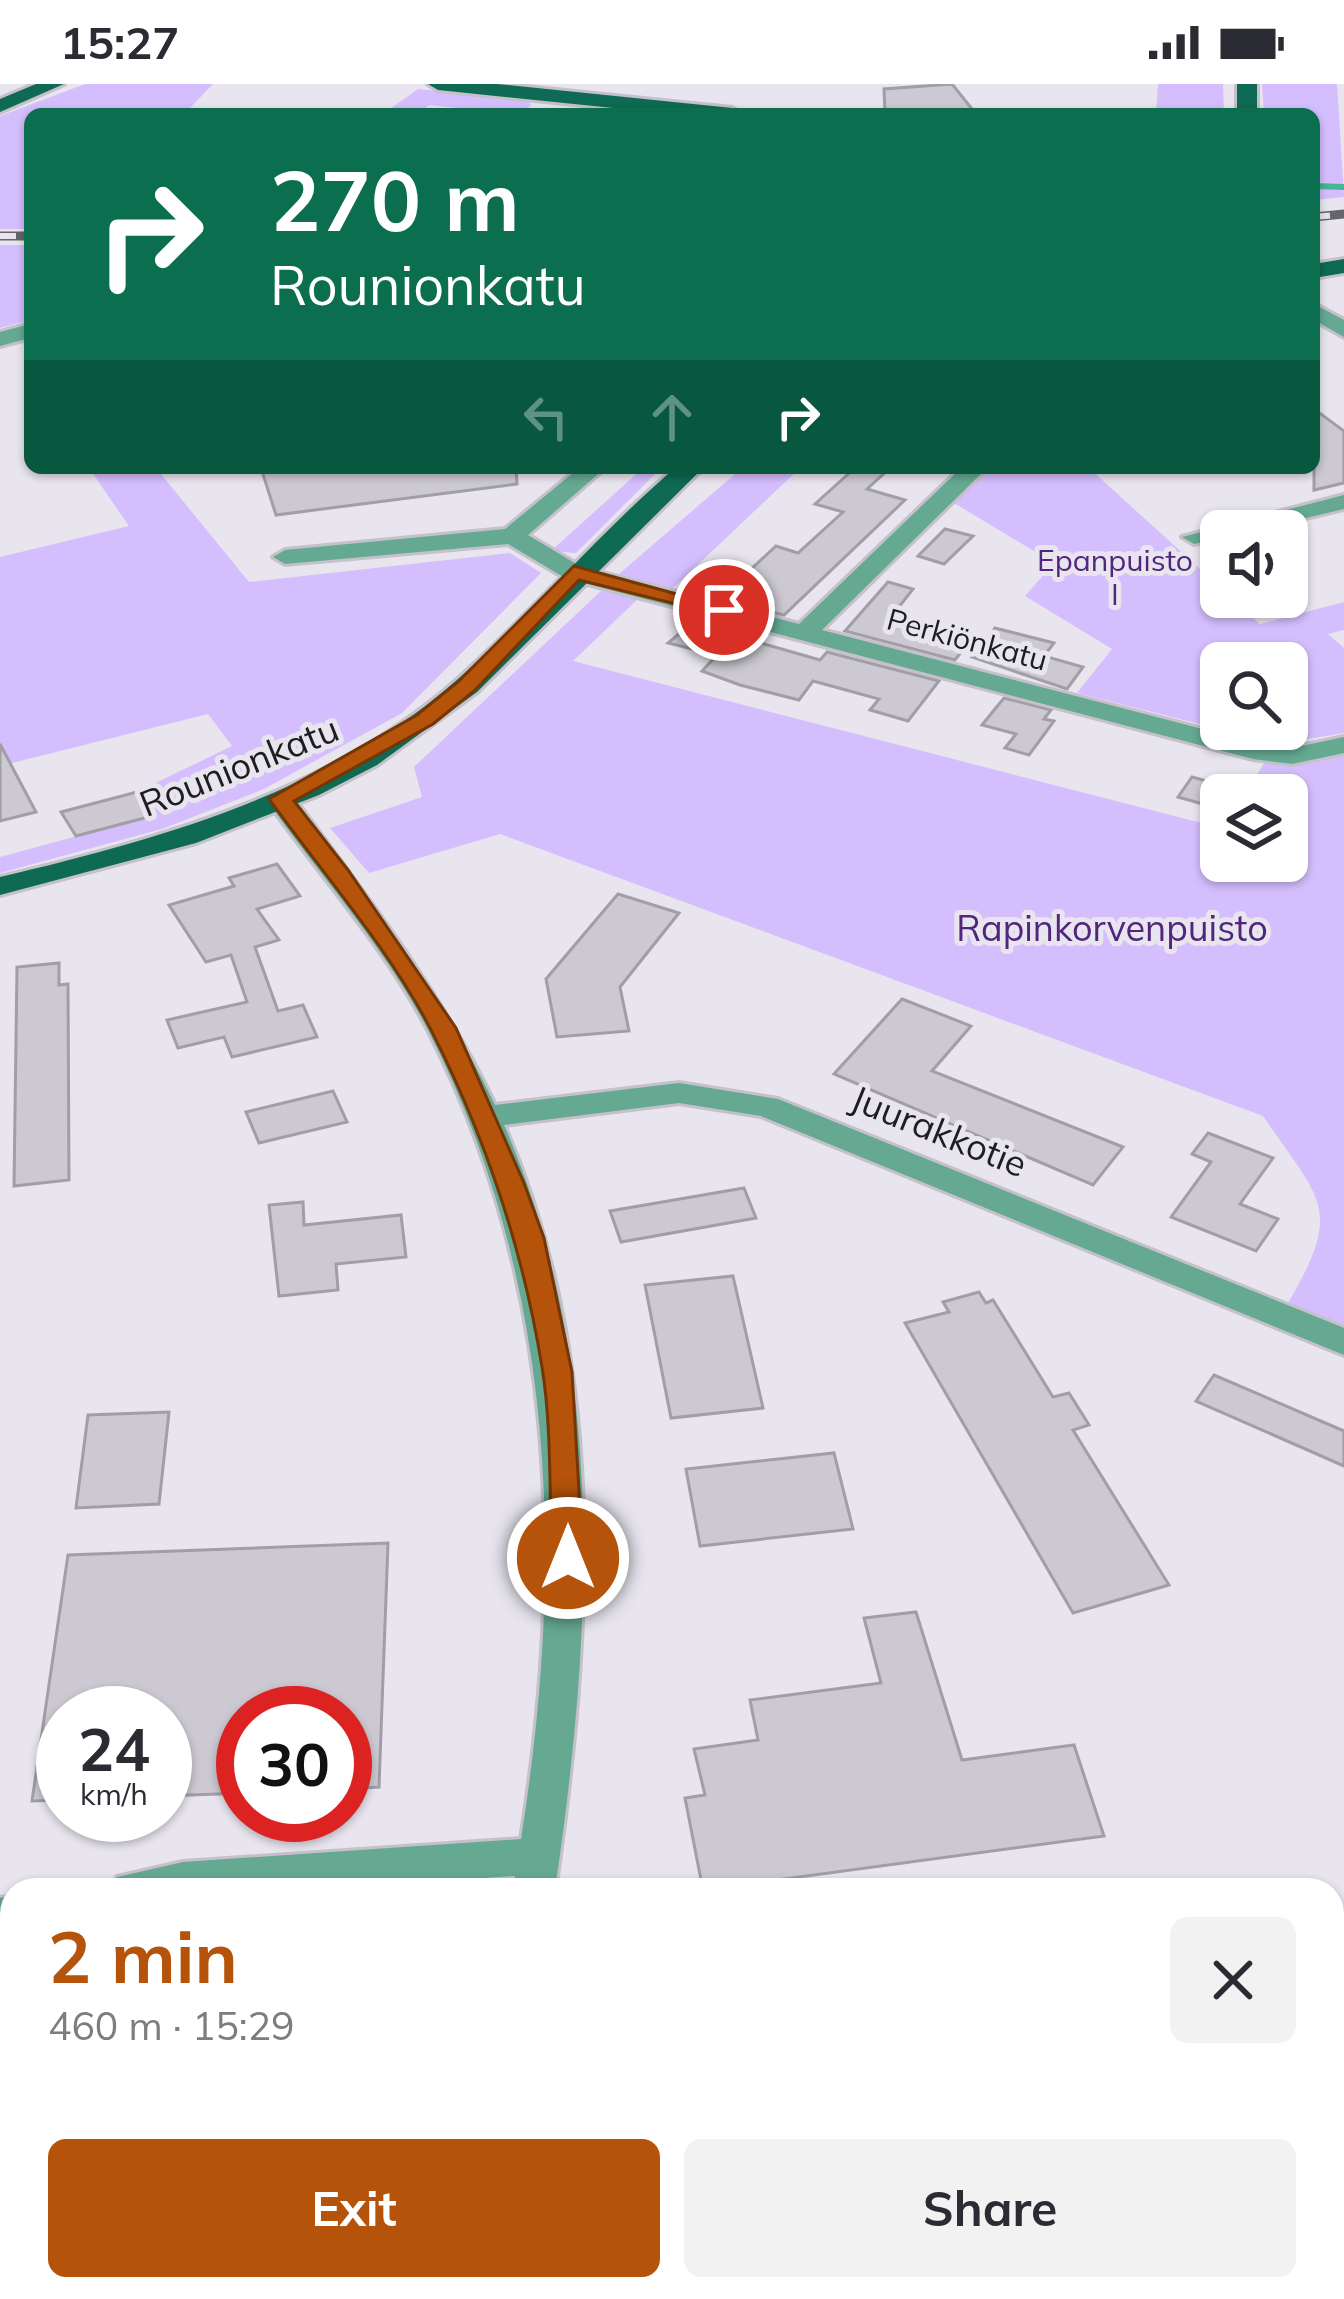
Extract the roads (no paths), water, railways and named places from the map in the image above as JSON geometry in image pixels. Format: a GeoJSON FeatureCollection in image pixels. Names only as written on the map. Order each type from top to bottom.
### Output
{"type":"FeatureCollection","features":[{"type":"Feature","properties":{"kind":"main road"},"geometry":{"type":"LineString","coordinates":[[0,106],[54,84]]}},
{"type":"Feature","properties":{"kind":"main road"},"geometry":{"type":"LineString","coordinates":[[438,84],[673,108]]}},
{"type":"Feature","properties":{"kind":"main road","name":"Rounionkatu"},"geometry":{"type":"LineString","coordinates":[[0,886],[157,844],[280,799],[425,719],[466,687],[574,572],[682,474]]}},
{"type":"Feature","properties":{"kind":"street"},"geometry":{"type":"LineString","coordinates":[[285,557],[512,536],[586,474]]}},
{"type":"Feature","properties":{"kind":"street"},"geometry":{"type":"LineString","coordinates":[[806,631],[969,474]]}},
{"type":"Feature","properties":{"kind":"street"},"geometry":{"type":"LineString","coordinates":[[1194,537],[1344,502]]}},
{"type":"Feature","properties":{"kind":"street","name":"Perkiönkatu"},"geometry":{"type":"LineString","coordinates":[[512,536],[574,572],[1263,753],[1292,755],[1344,745]]}},
{"type":"Feature","properties":{"kind":"street"},"geometry":{"type":"LineString","coordinates":[[280,799],[340,875],[443,1028],[483,1117],[530,1238],[557,1372],[566,1457],[566,1609],[537,1873],[284,1878]]}},
{"type":"Feature","properties":{"kind":"street","name":"Juurakkotie"},"geometry":{"type":"LineString","coordinates":[[483,1117],[679,1093],[767,1106],[1344,1342]]}},
{"type":"Feature","properties":{"kind":"waterway"},"geometry":{"type":"LineString","coordinates":[[1320,186],[1344,187]]}},
{"type":"Feature","properties":{"kind":"railway"},"geometry":{"type":"LineString","coordinates":[[1320,216],[1344,214]]}},
{"type":"Feature","properties":{"kind":"railway"},"geometry":{"type":"LineString","coordinates":[[0,236],[24,236]]}},
{"type":"Feature","properties":{"kind":"park label","name":"Epanpuisto I"},"geometry":{"type":"Point","coordinates":[1115,578]}},
{"type":"Feature","properties":{"kind":"park label","name":"Rapinkorvenpuisto"},"geometry":{"type":"Point","coordinates":[1112,928]}}]}
